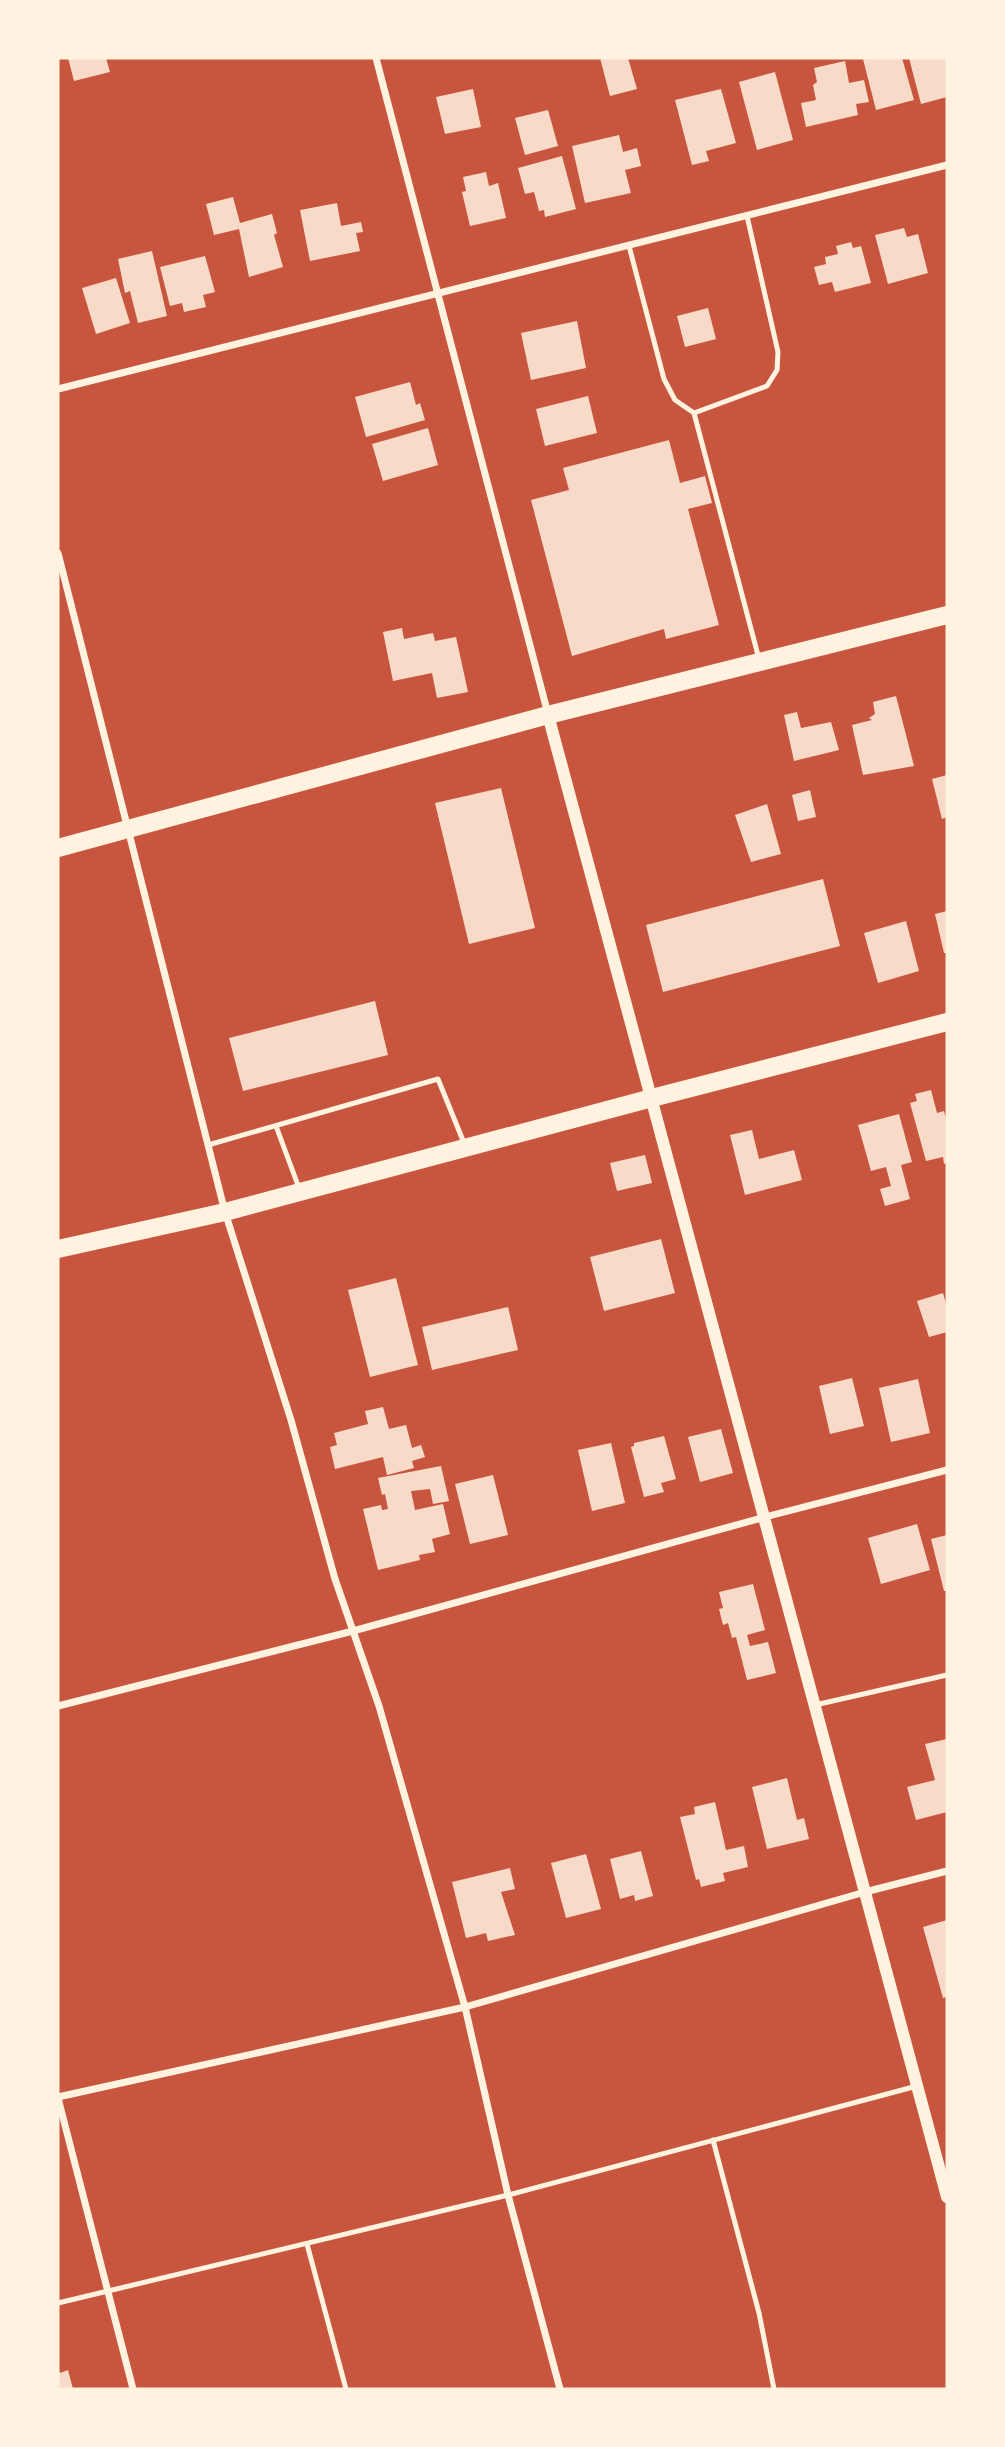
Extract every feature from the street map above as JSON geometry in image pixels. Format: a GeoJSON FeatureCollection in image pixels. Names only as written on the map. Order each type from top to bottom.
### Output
{"type":"FeatureCollection","features":[{"type":"Feature","properties":{"kind":"main road"},"geometry":{"type":"LineString","coordinates":[[58,848],[548,715],[947,615]]}},
{"type":"Feature","properties":{"kind":"main road"},"geometry":{"type":"LineString","coordinates":[[58,1249],[225,1212],[947,1022]]}},
{"type":"Feature","properties":{"kind":"street"},"geometry":{"type":"LineString","coordinates":[[376,58],[548,715],[947,2197]]}},
{"type":"Feature","properties":{"kind":"street"},"geometry":{"type":"LineString","coordinates":[[58,389],[947,165]]}},
{"type":"Feature","properties":{"kind":"street"},"geometry":{"type":"LineString","coordinates":[[58,553],[225,1212],[290,1420],[335,1579],[379,1706],[465,2007],[508,2195],[560,2389]]}},
{"type":"Feature","properties":{"kind":"street"},"geometry":{"type":"LineString","coordinates":[[58,1706],[353,1631],[765,1517],[947,1470]]}},
{"type":"Feature","properties":{"kind":"street"},"geometry":{"type":"LineString","coordinates":[[133,2389],[58,2097],[465,2007],[947,1871]]}},
{"type":"Feature","properties":{"kind":"lane"},"geometry":{"type":"LineString","coordinates":[[694,412],[767,386],[777,370],[778,352],[747,216]]}},
{"type":"Feature","properties":{"kind":"lane"},"geometry":{"type":"LineString","coordinates":[[629,246],[664,379],[675,400],[694,412],[760,662]]}},
{"type":"Feature","properties":{"kind":"lane"},"geometry":{"type":"LineString","coordinates":[[208,1145],[438,1079],[465,1147]]}},
{"type":"Feature","properties":{"kind":"lane"},"geometry":{"type":"LineString","coordinates":[[276,1126],[300,1192]]}},
{"type":"Feature","properties":{"kind":"lane"},"geometry":{"type":"LineString","coordinates":[[815,1704],[947,1675]]}},
{"type":"Feature","properties":{"kind":"lane"},"geometry":{"type":"LineString","coordinates":[[58,2303],[508,2195],[917,2086]]}},
{"type":"Feature","properties":{"kind":"lane"},"geometry":{"type":"LineString","coordinates":[[713,2140],[759,2313],[774,2389]]}},
{"type":"Feature","properties":{"kind":"lane"},"geometry":{"type":"LineString","coordinates":[[307,2244],[346,2389]]}},
{"type":"Feature","properties":{"kind":"building"},"geometry":{"type":"Polygon","coordinates":[[[68,58],[106,58],[110,72],[74,81],[68,58]]]}},
{"type":"Feature","properties":{"kind":"building"},"geometry":{"type":"Polygon","coordinates":[[[600,58],[628,58],[637,89],[610,96],[600,58]]]}},
{"type":"Feature","properties":{"kind":"building"},"geometry":{"type":"Polygon","coordinates":[[[902,58],[914,100],[876,110],[863,59],[902,58]]]}},
{"type":"Feature","properties":{"kind":"building"},"geometry":{"type":"Polygon","coordinates":[[[909,58],[947,58],[947,97],[921,104],[909,58]]]}},
{"type":"Feature","properties":{"kind":"building"},"geometry":{"type":"Polygon","coordinates":[[[845,61],[849,83],[864,80],[869,102],[856,104],[858,115],[806,127],[801,103],[816,100],[813,85],[817,82],[814,68],[845,61]]]}},
{"type":"Feature","properties":{"kind":"building"},"geometry":{"type":"Polygon","coordinates":[[[775,72],[793,140],[757,150],[739,82],[775,72]]]}},
{"type":"Feature","properties":{"kind":"building"},"geometry":{"type":"Polygon","coordinates":[[[473,89],[481,127],[445,134],[436,97],[473,89]]]}},
{"type":"Feature","properties":{"kind":"building"},"geometry":{"type":"Polygon","coordinates":[[[721,89],[736,143],[706,151],[709,161],[692,165],[675,100],[721,89]]]}},
{"type":"Feature","properties":{"kind":"building"},"geometry":{"type":"Polygon","coordinates":[[[548,110],[558,146],[525,155],[515,118],[548,110]]]}},
{"type":"Feature","properties":{"kind":"building"},"geometry":{"type":"Polygon","coordinates":[[[619,135],[623,152],[637,148],[641,166],[625,170],[631,193],[585,203],[572,146],[619,135]]]}},
{"type":"Feature","properties":{"kind":"building"},"geometry":{"type":"Polygon","coordinates":[[[562,156],[576,209],[545,217],[544,210],[539,211],[534,192],[525,194],[518,168],[562,156]]]}},
{"type":"Feature","properties":{"kind":"building"},"geometry":{"type":"Polygon","coordinates":[[[486,172],[489,186],[498,183],[506,218],[470,226],[462,192],[466,191],[463,177],[486,172]]]}},
{"type":"Feature","properties":{"kind":"building"},"geometry":{"type":"Polygon","coordinates":[[[233,197],[240,223],[272,214],[277,233],[274,235],[283,267],[249,277],[239,229],[214,235],[206,204],[233,197]]]}},
{"type":"Feature","properties":{"kind":"building"},"geometry":{"type":"Polygon","coordinates":[[[337,203],[341,226],[361,222],[363,232],[356,233],[360,251],[310,261],[300,210],[337,203]]]}},
{"type":"Feature","properties":{"kind":"building"},"geometry":{"type":"Polygon","coordinates":[[[904,228],[907,237],[918,234],[928,273],[888,284],[875,235],[904,228]]]}},
{"type":"Feature","properties":{"kind":"building"},"geometry":{"type":"Polygon","coordinates":[[[851,242],[853,248],[861,246],[871,283],[835,292],[832,282],[819,285],[814,267],[826,264],[825,257],[838,254],[836,246],[851,242]]]}},
{"type":"Feature","properties":{"kind":"building"},"geometry":{"type":"Polygon","coordinates":[[[152,251],[167,316],[138,323],[130,291],[125,293],[118,259],[152,251]]]}},
{"type":"Feature","properties":{"kind":"building"},"geometry":{"type":"Polygon","coordinates":[[[205,256],[215,292],[203,295],[206,307],[184,312],[182,303],[170,306],[160,267],[205,256]]]}},
{"type":"Feature","properties":{"kind":"building"},"geometry":{"type":"Polygon","coordinates":[[[116,278],[130,323],[96,334],[82,288],[116,278]]]}},
{"type":"Feature","properties":{"kind":"building"},"geometry":{"type":"Polygon","coordinates":[[[708,308],[716,339],[685,347],[677,316],[708,308]]]}},
{"type":"Feature","properties":{"kind":"building"},"geometry":{"type":"Polygon","coordinates":[[[577,321],[586,368],[531,380],[521,333],[577,321]]]}},
{"type":"Feature","properties":{"kind":"building"},"geometry":{"type":"Polygon","coordinates":[[[410,382],[416,405],[420,403],[425,420],[366,437],[355,397],[410,382]]]}},
{"type":"Feature","properties":{"kind":"building"},"geometry":{"type":"Polygon","coordinates":[[[588,396],[597,433],[545,446],[536,409],[588,396]]]}},
{"type":"Feature","properties":{"kind":"building"},"geometry":{"type":"Polygon","coordinates":[[[428,428],[438,465],[383,481],[372,444],[428,428]]]}},
{"type":"Feature","properties":{"kind":"building"},"geometry":{"type":"Polygon","coordinates":[[[669,440],[680,483],[705,476],[712,503],[688,509],[719,625],[666,639],[664,629],[572,656],[531,500],[569,490],[563,468],[669,440]]]}},
{"type":"Feature","properties":{"kind":"building"},"geometry":{"type":"Polygon","coordinates":[[[402,628],[404,639],[433,633],[435,641],[456,637],[468,692],[437,698],[432,673],[393,681],[383,632],[402,628]]]}},
{"type":"Feature","properties":{"kind":"building"},"geometry":{"type":"Polygon","coordinates":[[[896,696],[914,766],[863,775],[852,725],[872,720],[869,718],[875,714],[873,702],[896,696]]]}},
{"type":"Feature","properties":{"kind":"building"},"geometry":{"type":"Polygon","coordinates":[[[797,712],[801,728],[831,722],[839,750],[794,761],[784,715],[797,712]]]}},
{"type":"Feature","properties":{"kind":"building"},"geometry":{"type":"Polygon","coordinates":[[[947,775],[947,817],[942,819],[932,779],[947,775]]]}},
{"type":"Feature","properties":{"kind":"building"},"geometry":{"type":"Polygon","coordinates":[[[501,788],[535,928],[469,944],[435,803],[501,788]]]}},
{"type":"Feature","properties":{"kind":"building"},"geometry":{"type":"Polygon","coordinates":[[[810,790],[816,817],[798,821],[792,795],[810,790]]]}},
{"type":"Feature","properties":{"kind":"building"},"geometry":{"type":"Polygon","coordinates":[[[767,804],[781,854],[751,862],[735,815],[767,804]]]}},
{"type":"Feature","properties":{"kind":"building"},"geometry":{"type":"Polygon","coordinates":[[[823,879],[840,946],[663,992],[646,925],[823,879]]]}},
{"type":"Feature","properties":{"kind":"building"},"geometry":{"type":"Polygon","coordinates":[[[947,911],[947,953],[944,953],[935,914],[947,911]]]}},
{"type":"Feature","properties":{"kind":"building"},"geometry":{"type":"Polygon","coordinates":[[[906,921],[919,971],[878,983],[864,933],[906,921]]]}},
{"type":"Feature","properties":{"kind":"building"},"geometry":{"type":"Polygon","coordinates":[[[375,1001],[388,1055],[243,1091],[229,1038],[375,1001]]]}},
{"type":"Feature","properties":{"kind":"building"},"geometry":{"type":"Polygon","coordinates":[[[931,1090],[937,1113],[944,1111],[947,1122],[947,1163],[944,1164],[943,1157],[926,1161],[910,1103],[917,1101],[915,1094],[931,1090]]]}},
{"type":"Feature","properties":{"kind":"building"},"geometry":{"type":"Polygon","coordinates":[[[899,1114],[912,1162],[901,1165],[910,1199],[885,1206],[880,1189],[891,1186],[886,1167],[871,1171],[858,1125],[899,1114]]]}},
{"type":"Feature","properties":{"kind":"building"},"geometry":{"type":"Polygon","coordinates":[[[752,1130],[759,1159],[794,1150],[802,1180],[745,1195],[730,1135],[752,1130]]]}},
{"type":"Feature","properties":{"kind":"building"},"geometry":{"type":"Polygon","coordinates":[[[645,1155],[652,1183],[617,1191],[610,1163],[645,1155]]]}},
{"type":"Feature","properties":{"kind":"building"},"geometry":{"type":"Polygon","coordinates":[[[661,1239],[675,1293],[604,1311],[590,1257],[661,1239]]]}},
{"type":"Feature","properties":{"kind":"building"},"geometry":{"type":"Polygon","coordinates":[[[396,1278],[418,1365],[370,1377],[348,1290],[396,1278]]]}},
{"type":"Feature","properties":{"kind":"building"},"geometry":{"type":"Polygon","coordinates":[[[943,1293],[947,1307],[947,1332],[929,1337],[917,1301],[943,1293]]]}},
{"type":"Feature","properties":{"kind":"building"},"geometry":{"type":"Polygon","coordinates":[[[508,1307],[518,1350],[432,1370],[422,1327],[508,1307]]]}},
{"type":"Feature","properties":{"kind":"building"},"geometry":{"type":"Polygon","coordinates":[[[852,1378],[864,1426],[830,1434],[819,1386],[852,1378]]]}},
{"type":"Feature","properties":{"kind":"building"},"geometry":{"type":"Polygon","coordinates":[[[918,1379],[930,1433],[891,1442],[879,1388],[918,1379]]]}},
{"type":"Feature","properties":{"kind":"building"},"geometry":{"type":"Polygon","coordinates":[[[383,1407],[389,1429],[406,1425],[412,1448],[421,1445],[425,1457],[412,1461],[414,1468],[387,1475],[383,1457],[335,1469],[330,1447],[337,1445],[334,1433],[368,1424],[365,1411],[383,1407]]]}},
{"type":"Feature","properties":{"kind":"building"},"geometry":{"type":"Polygon","coordinates":[[[721,1429],[733,1473],[700,1482],[688,1437],[721,1429]]]}},
{"type":"Feature","properties":{"kind":"building"},"geometry":{"type":"Polygon","coordinates":[[[664,1436],[676,1479],[661,1483],[664,1492],[644,1497],[631,1447],[634,1443],[664,1436]]]}},
{"type":"Feature","properties":{"kind":"building"},"geometry":{"type":"Polygon","coordinates":[[[611,1443],[625,1503],[592,1511],[578,1450],[611,1443]]]}},
{"type":"Feature","properties":{"kind":"building"},"geometry":{"type":"Polygon","coordinates":[[[441,1466],[449,1501],[433,1504],[430,1489],[411,1491],[415,1510],[443,1504],[450,1534],[432,1539],[435,1552],[419,1555],[420,1560],[378,1570],[363,1509],[381,1505],[382,1510],[388,1509],[378,1478],[441,1466]]]}},
{"type":"Feature","properties":{"kind":"building"},"geometry":{"type":"Polygon","coordinates":[[[493,1475],[508,1535],[470,1544],[455,1484],[493,1475]]]}},
{"type":"Feature","properties":{"kind":"building"},"geometry":{"type":"Polygon","coordinates":[[[917,1524],[930,1570],[881,1584],[868,1538],[917,1524]]]}},
{"type":"Feature","properties":{"kind":"building"},"geometry":{"type":"Polygon","coordinates":[[[947,1535],[947,1591],[944,1591],[931,1539],[947,1535]]]}},
{"type":"Feature","properties":{"kind":"building"},"geometry":{"type":"Polygon","coordinates":[[[753,1584],[765,1630],[747,1635],[750,1646],[768,1642],[776,1673],[747,1680],[736,1637],[732,1638],[728,1623],[723,1625],[719,1592],[753,1584]]]}},
{"type":"Feature","properties":{"kind":"building"},"geometry":{"type":"Polygon","coordinates":[[[947,1739],[947,1812],[916,1820],[907,1787],[935,1780],[925,1744],[947,1739]]]}},
{"type":"Feature","properties":{"kind":"building"},"geometry":{"type":"Polygon","coordinates":[[[787,1778],[797,1820],[804,1818],[809,1839],[767,1849],[752,1787],[787,1778]]]}},
{"type":"Feature","properties":{"kind":"building"},"geometry":{"type":"Polygon","coordinates":[[[715,1802],[726,1850],[744,1846],[748,1867],[723,1873],[725,1881],[701,1887],[699,1879],[696,1880],[680,1817],[695,1814],[694,1807],[715,1802]]]}},
{"type":"Feature","properties":{"kind":"building"},"geometry":{"type":"Polygon","coordinates":[[[641,1851],[653,1896],[635,1901],[634,1895],[620,1899],[610,1859],[641,1851]]]}},
{"type":"Feature","properties":{"kind":"building"},"geometry":{"type":"Polygon","coordinates":[[[586,1854],[601,1909],[566,1918],[551,1863],[586,1854]]]}},
{"type":"Feature","properties":{"kind":"building"},"geometry":{"type":"Polygon","coordinates":[[[510,1868],[515,1889],[501,1892],[515,1935],[488,1941],[486,1933],[466,1938],[452,1882],[510,1868]]]}},
{"type":"Feature","properties":{"kind":"building"},"geometry":{"type":"Polygon","coordinates":[[[947,1920],[947,1997],[943,1998],[923,1927],[947,1920]]]}},
{"type":"Feature","properties":{"kind":"building"},"geometry":{"type":"Polygon","coordinates":[[[58,2367],[60,2373],[68,2370],[73,2389],[58,2389],[58,2367]]]}}]}
